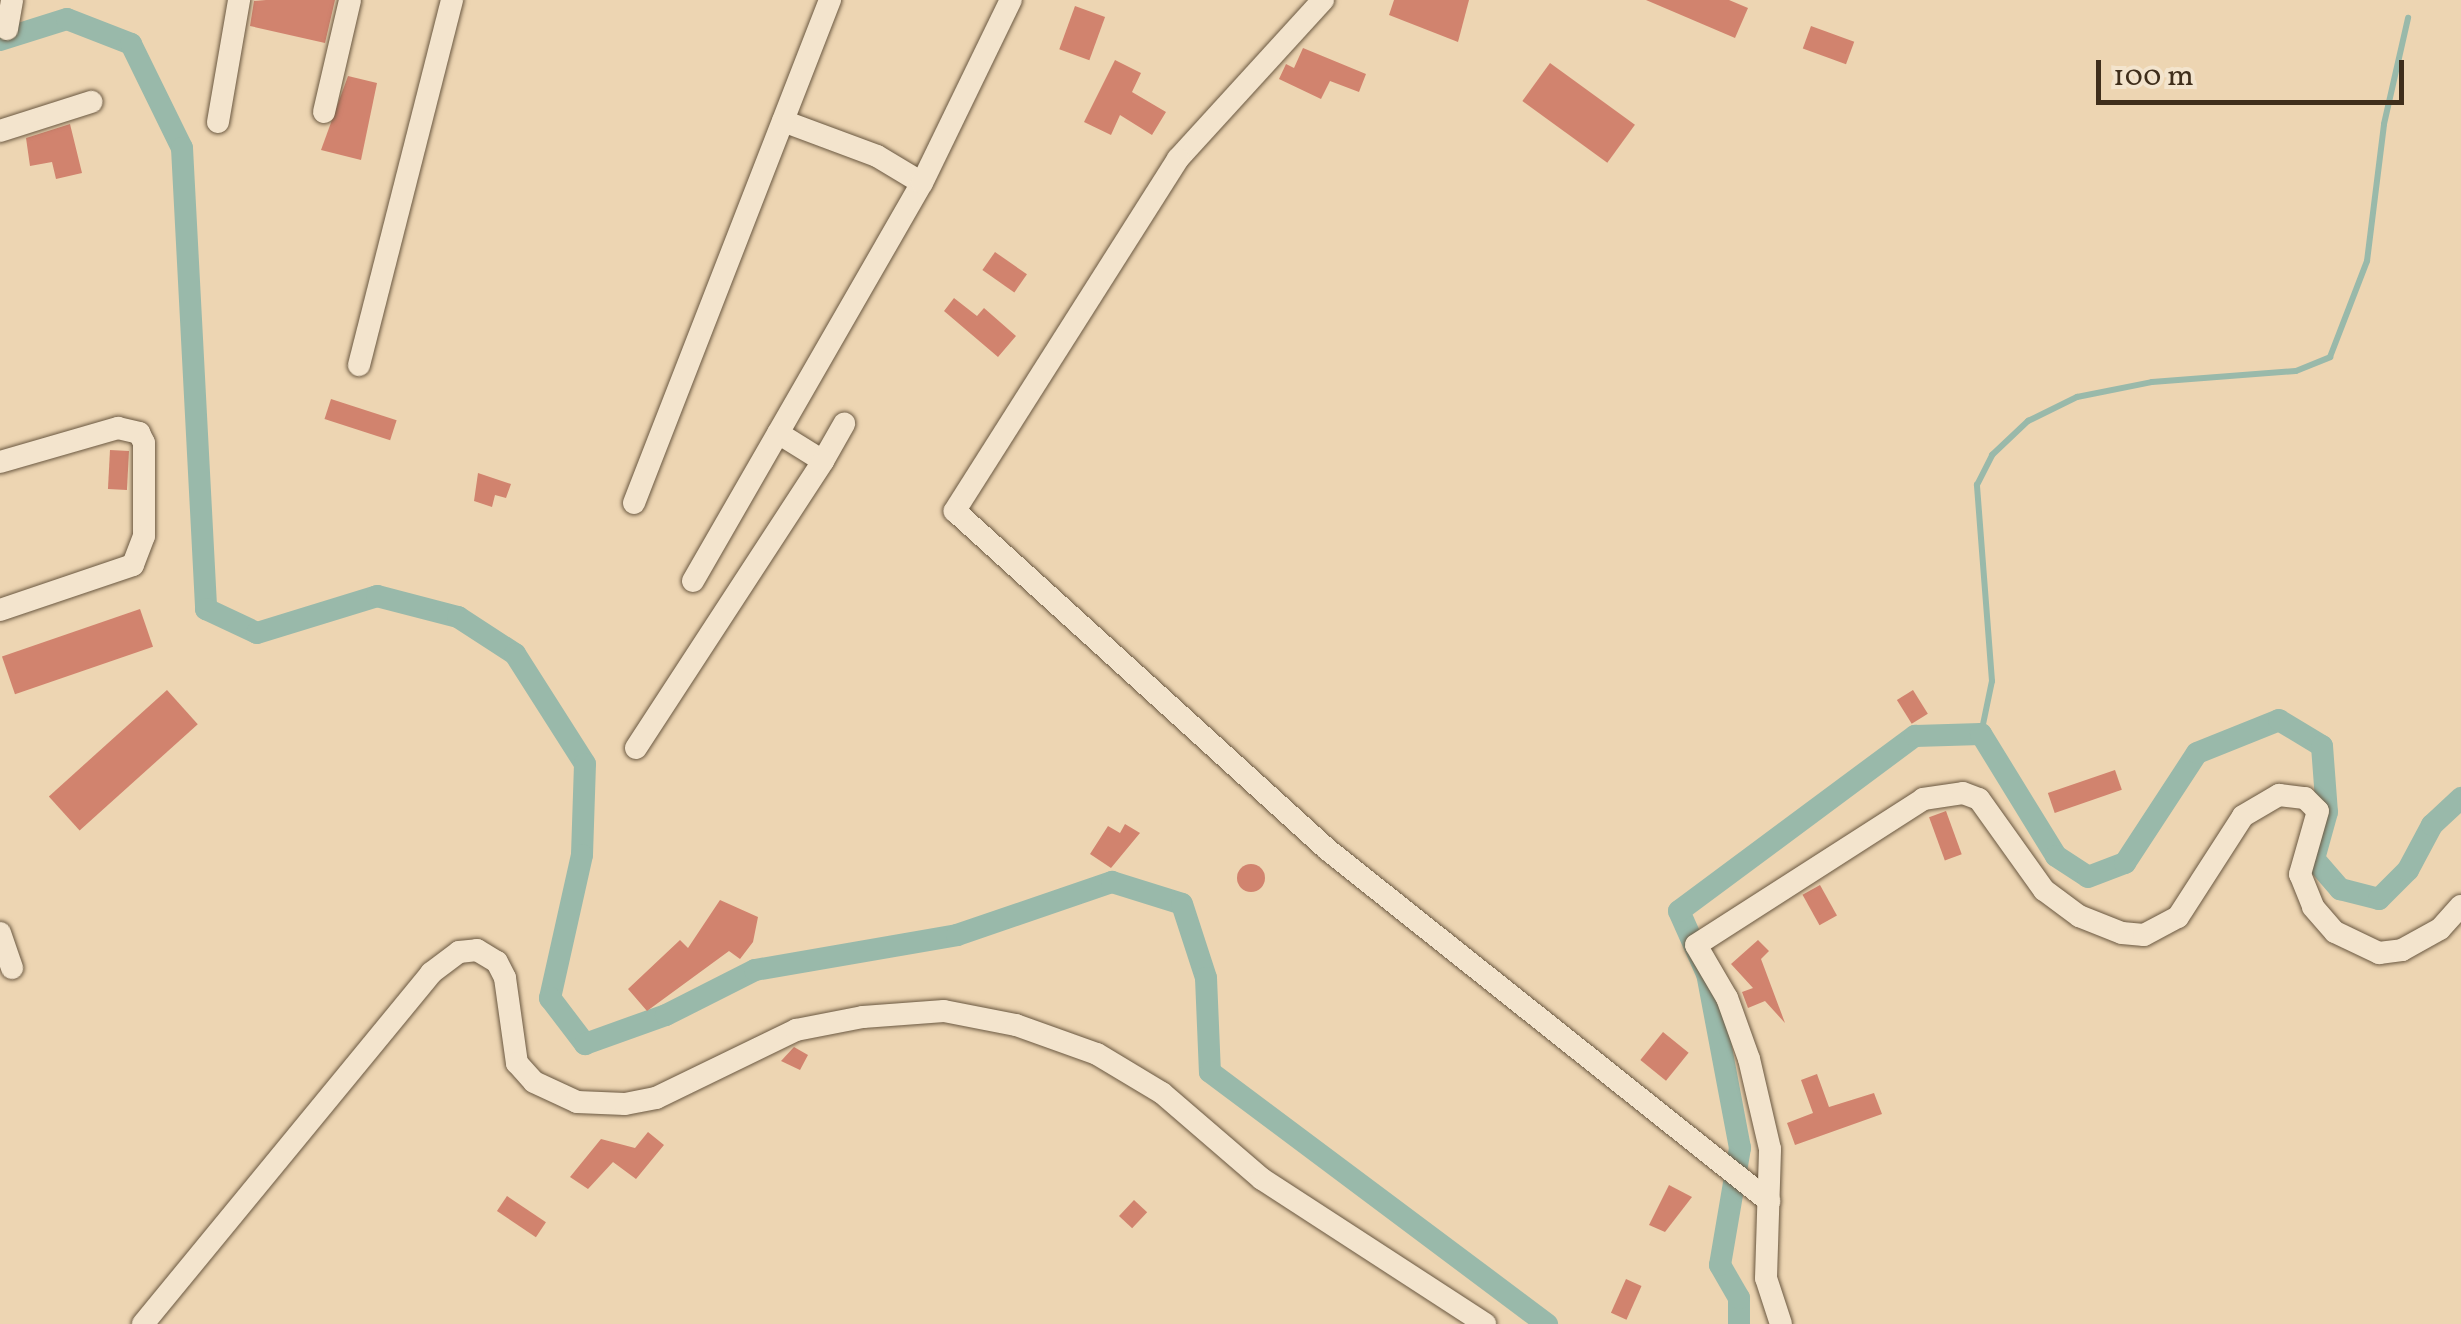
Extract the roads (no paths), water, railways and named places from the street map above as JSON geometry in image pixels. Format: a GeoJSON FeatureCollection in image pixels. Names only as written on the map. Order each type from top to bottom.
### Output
{"type":"FeatureCollection","features":[{"type":"Feature","properties":{"kind":"street"},"geometry":{"type":"LineString","coordinates":[[6,29],[12,0]]}},
{"type":"Feature","properties":{"kind":"street"},"geometry":{"type":"LineString","coordinates":[[218,122],[238,0]]}},
{"type":"Feature","properties":{"kind":"street"},"geometry":{"type":"LineString","coordinates":[[324,112],[350,0]]}},
{"type":"Feature","properties":{"kind":"street"},"geometry":{"type":"LineString","coordinates":[[359,366],[452,0]]}},
{"type":"Feature","properties":{"kind":"street"},"geometry":{"type":"LineString","coordinates":[[634,503],[830,0]]}},
{"type":"Feature","properties":{"kind":"street"},"geometry":{"type":"LineString","coordinates":[[693,581],[922,183],[1011,0]]}},
{"type":"Feature","properties":{"kind":"street"},"geometry":{"type":"LineString","coordinates":[[1322,0],[1178,160],[954,511],[1328,850],[1768,1201]]}},
{"type":"Feature","properties":{"kind":"street"},"geometry":{"type":"LineString","coordinates":[[0,131],[91,102]]}},
{"type":"Feature","properties":{"kind":"street"},"geometry":{"type":"LineString","coordinates":[[783,121],[877,156],[922,183]]}},
{"type":"Feature","properties":{"kind":"street"},"geometry":{"type":"LineString","coordinates":[[636,748],[844,424]]}},
{"type":"Feature","properties":{"kind":"street"},"geometry":{"type":"LineString","coordinates":[[0,462],[118,428],[138,433],[144,443],[144,536],[133,566],[0,610]]}},
{"type":"Feature","properties":{"kind":"street"},"geometry":{"type":"LineString","coordinates":[[778,433],[823,461]]}},
{"type":"Feature","properties":{"kind":"street"},"geometry":{"type":"LineString","coordinates":[[1782,1324],[1766,1278],[1770,1149],[1749,1059],[1727,998],[1696,945],[1923,799],[1962,793],[1978,799],[2044,890],[2079,916],[2122,933],[2144,935],[2178,918],[2228,834],[2243,816],[2279,795],[2306,798],[2318,811],[2300,874],[2313,907],[2336,932],[2379,953],[2402,950],[2440,928],[2461,906]]}},
{"type":"Feature","properties":{"kind":"street"},"geometry":{"type":"LineString","coordinates":[[0,933],[12,968]]}},
{"type":"Feature","properties":{"kind":"street"},"geometry":{"type":"LineString","coordinates":[[143,1324],[431,973],[460,952],[477,950],[497,962],[504,978],[508,1034],[518,1063],[534,1082],[576,1102],[626,1104],[656,1098],[796,1030],[863,1017],[944,1011],[1016,1025],[1098,1054],[1162,1093],[1262,1180],[1485,1324]]}},
{"type":"Feature","properties":{"kind":"waterway"},"geometry":{"type":"LineString","coordinates":[[1981,734],[1992,681],[1977,485],[1992,455],[2028,421],[2077,397],[2152,382],[2296,371],[2330,357],[2367,261],[2384,124],[2408,18]]}},
{"type":"Feature","properties":{"kind":"waterway"},"geometry":{"type":"LineString","coordinates":[[0,40],[67,19],[131,44],[182,148],[206,609],[257,633],[377,596],[458,617],[515,654],[585,764],[582,855],[550,998],[585,1044],[666,1015],[755,970],[957,935],[1112,882],[1182,904],[1206,978],[1210,1072],[1547,1324]]}},
{"type":"Feature","properties":{"kind":"waterway"},"geometry":{"type":"LineString","coordinates":[[1739,1324],[1739,1298],[1720,1265],[1740,1148],[1707,974],[1679,911],[1915,736],[1981,734],[2056,856],[2088,877],[2125,863],[2197,753],[2279,720],[2322,746],[2327,812],[2314,859],[2340,889],[2379,899],[2408,870],[2432,825],[2461,798]]}}]}
